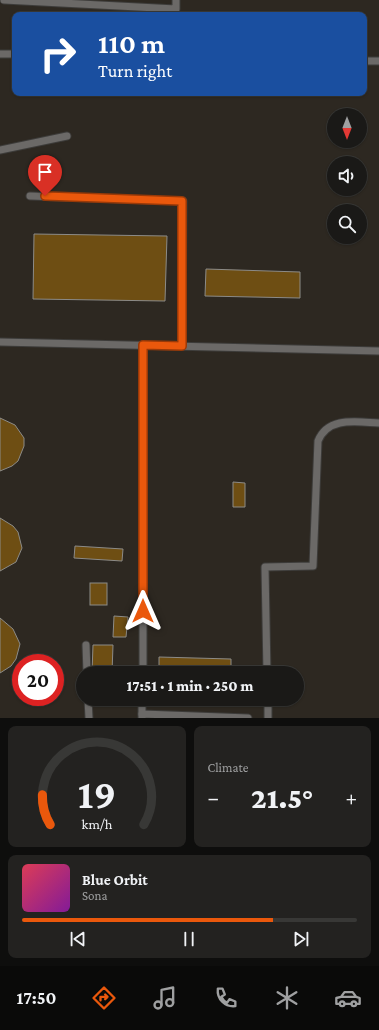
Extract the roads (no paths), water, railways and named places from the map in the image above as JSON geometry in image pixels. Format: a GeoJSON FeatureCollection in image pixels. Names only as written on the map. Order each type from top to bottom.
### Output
{"type":"FeatureCollection","features":[{"type":"Feature","properties":{"kind":"lane"},"geometry":{"type":"LineString","coordinates":[[4,0],[176,9],[176,0]]}},
{"type":"Feature","properties":{"kind":"lane"},"geometry":{"type":"LineString","coordinates":[[0,54],[12,54]]}},
{"type":"Feature","properties":{"kind":"lane"},"geometry":{"type":"LineString","coordinates":[[367,61],[379,61]]}},
{"type":"Feature","properties":{"kind":"lane"},"geometry":{"type":"LineString","coordinates":[[0,150],[67,136]]}},
{"type":"Feature","properties":{"kind":"lane"},"geometry":{"type":"LineString","coordinates":[[30,196],[182,201],[182,346]]}},
{"type":"Feature","properties":{"kind":"lane"},"geometry":{"type":"LineString","coordinates":[[0,342],[379,351]]}},
{"type":"Feature","properties":{"kind":"lane"},"geometry":{"type":"LineString","coordinates":[[142,666],[143,345]]}},
{"type":"Feature","properties":{"kind":"lane"},"geometry":{"type":"LineString","coordinates":[[267,666],[265,567],[313,566],[318,441],[321,434],[335,424],[344,422],[379,423]]}},
{"type":"Feature","properties":{"kind":"lane"},"geometry":{"type":"LineString","coordinates":[[86,645],[87,666]]}},
{"type":"Feature","properties":{"kind":"lane"},"geometry":{"type":"LineString","coordinates":[[88,706],[89,718]]}},
{"type":"Feature","properties":{"kind":"lane"},"geometry":{"type":"LineString","coordinates":[[268,706],[268,718]]}},
{"type":"Feature","properties":{"kind":"lane"},"geometry":{"type":"LineString","coordinates":[[142,716],[248,718]]}}]}
